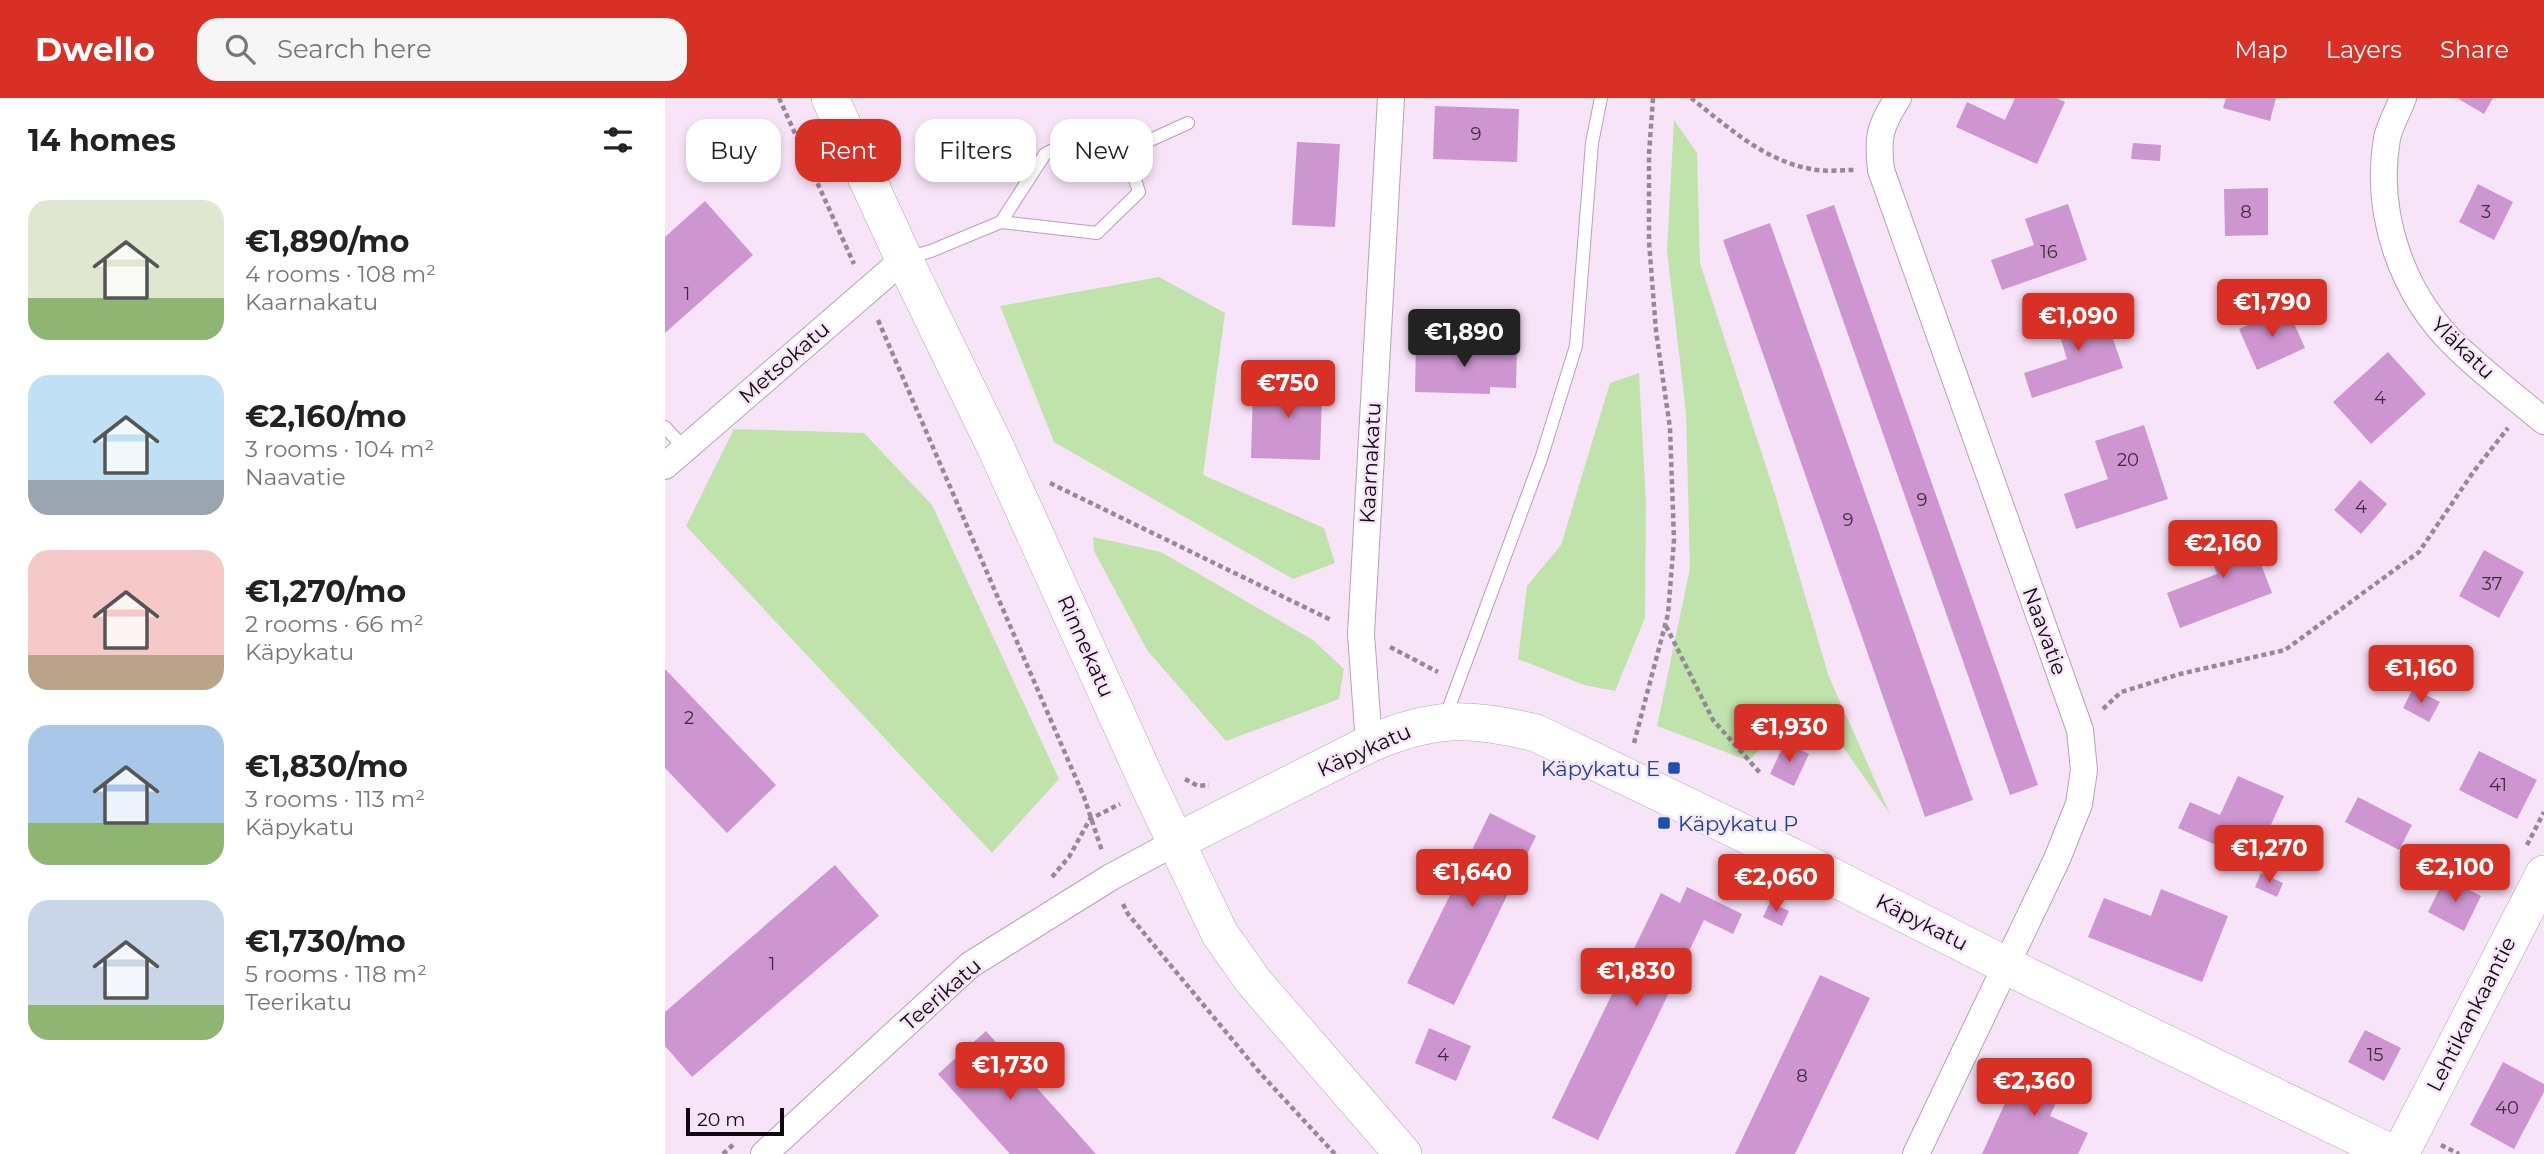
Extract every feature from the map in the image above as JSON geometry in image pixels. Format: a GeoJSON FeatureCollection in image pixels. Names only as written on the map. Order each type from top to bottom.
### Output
{"type":"FeatureCollection","features":[{"type":"Feature","properties":{"kind":"street","name":"Rinnekatu"},"geometry":{"type":"LineString","coordinates":[[830,98],[904,259],[995,446],[1220,934],[1254,982],[1403,1154]]}},
{"type":"Feature","properties":{"kind":"street","name":"Kaarnakatu"},"geometry":{"type":"LineString","coordinates":[[1369,744],[1361,634],[1391,98]]}},
{"type":"Feature","properties":{"kind":"street","name":"Naavatie"},"geometry":{"type":"LineString","coordinates":[[1898,98],[1884,121],[1878,145],[1881,170],[2080,730],[2084,769],[2079,804],[2057,859],[1916,1154]]}},
{"type":"Feature","properties":{"kind":"street","name":"Yläkatu"},"geometry":{"type":"LineString","coordinates":[[2403,98],[2388,137],[2384,199],[2399,263],[2424,310],[2457,347],[2535,413]]}},
{"type":"Feature","properties":{"kind":"street","name":"Metsokatu"},"geometry":{"type":"LineString","coordinates":[[665,466],[904,259]]}},
{"type":"Feature","properties":{"kind":"street","name":"Käpykatu"},"geometry":{"type":"LineString","coordinates":[[1176,842],[1449,705],[1501,724],[1536,733],[2393,1154]]}},
{"type":"Feature","properties":{"kind":"street","name":"Teerikatu"},"geometry":{"type":"LineString","coordinates":[[764,1154],[970,965],[1111,877],[1176,842]]}},
{"type":"Feature","properties":{"kind":"street","name":"Lehtikankaantie"},"geometry":{"type":"LineString","coordinates":[[2399,1154],[2544,874]]}},
{"type":"Feature","properties":{"kind":"lane"},"geometry":{"type":"LineString","coordinates":[[1449,705],[1541,459],[1576,346],[1592,143],[1601,98]]}},
{"type":"Feature","properties":{"kind":"lane"},"geometry":{"type":"LineString","coordinates":[[1153,139],[1188,123]]}},
{"type":"Feature","properties":{"kind":"lane"},"geometry":{"type":"LineString","coordinates":[[1001,222],[1045,154],[1050,151]]}},
{"type":"Feature","properties":{"kind":"lane"},"geometry":{"type":"LineString","coordinates":[[904,259],[931,251],[1001,222],[1097,233],[1139,192],[1136,182]]}},
{"type":"Feature","properties":{"kind":"lane"},"geometry":{"type":"LineString","coordinates":[[665,427],[685,449]]}},
{"type":"Feature","properties":{"kind":"path"},"geometry":{"type":"LineString","coordinates":[[779,98],[866,290],[1084,797],[1111,877],[1128,914],[1260,1073],[1335,1154]]}},
{"type":"Feature","properties":{"kind":"path"},"geometry":{"type":"LineString","coordinates":[[1633,748],[1666,625],[1674,540],[1669,428],[1656,331],[1649,242],[1649,154],[1653,98]]}},
{"type":"Feature","properties":{"kind":"path"},"geometry":{"type":"LineString","coordinates":[[1691,98],[1747,142],[1777,159],[1812,170],[1881,170]]}},
{"type":"Feature","properties":{"kind":"path"},"geometry":{"type":"LineString","coordinates":[[2080,730],[2121,692],[2180,674],[2285,650],[2419,552],[2474,471],[2535,413]]}},
{"type":"Feature","properties":{"kind":"path"},"geometry":{"type":"LineString","coordinates":[[1039,478],[1437,670],[1449,705]]}},
{"type":"Feature","properties":{"kind":"path"},"geometry":{"type":"LineString","coordinates":[[1666,625],[1713,720],[1761,774]]}},
{"type":"Feature","properties":{"kind":"green space"},"geometry":{"type":"Polygon","coordinates":[[[1674,120],[1697,153],[1700,263],[1775,494],[1829,677],[1890,814],[1833,733],[1774,732],[1749,761],[1657,726],[1690,568],[1686,413],[1667,251],[1674,120]]]}},
{"type":"Feature","properties":{"kind":"green space"},"geometry":{"type":"Polygon","coordinates":[[[1159,277],[1225,313],[1203,475],[1324,528],[1335,563],[1293,579],[1054,442],[1000,306],[1159,277]]]}},
{"type":"Feature","properties":{"kind":"green space"},"geometry":{"type":"Polygon","coordinates":[[[1639,373],[1646,503],[1645,618],[1615,691],[1584,685],[1518,659],[1527,586],[1561,545],[1610,383],[1639,373]]]}},
{"type":"Feature","properties":{"kind":"green space"},"geometry":{"type":"Polygon","coordinates":[[[734,429],[864,433],[932,505],[1059,779],[992,853],[686,526],[734,429]]]}},
{"type":"Feature","properties":{"kind":"green space"},"geometry":{"type":"Polygon","coordinates":[[[1093,537],[1161,552],[1313,640],[1344,669],[1339,699],[1226,741],[1147,650],[1094,551],[1093,537]]]}},
{"type":"Feature","properties":{"kind":"building"},"geometry":{"type":"Polygon","coordinates":[[[2015,98],[2056,98],[2065,102],[2037,164],[1956,127],[1967,102],[2005,120],[2015,98]]]}},
{"type":"Feature","properties":{"kind":"building"},"geometry":{"type":"Polygon","coordinates":[[[2226,98],[2276,98],[2270,121],[2223,108],[2226,98]]]}},
{"type":"Feature","properties":{"kind":"building"},"geometry":{"type":"Polygon","coordinates":[[[2457,98],[2493,98],[2484,114],[2457,98]]]}},
{"type":"Feature","properties":{"kind":"building"},"geometry":{"type":"Polygon","coordinates":[[[1435,106],[1519,109],[1517,162],[1433,159],[1435,106]]]}},
{"type":"Feature","properties":{"kind":"building"},"geometry":{"type":"Polygon","coordinates":[[[1297,142],[1340,144],[1335,227],[1292,225],[1297,142]]]}},
{"type":"Feature","properties":{"kind":"building"},"geometry":{"type":"Polygon","coordinates":[[[2133,143],[2161,145],[2160,161],[2131,159],[2133,143]]]}},
{"type":"Feature","properties":{"kind":"building"},"geometry":{"type":"Polygon","coordinates":[[[2478,184],[2513,202],[2494,240],[2459,222],[2478,184]]]}},
{"type":"Feature","properties":{"kind":"building"},"geometry":{"type":"Polygon","coordinates":[[[2268,188],[2268,235],[2225,236],[2224,189],[2268,188]]]}},
{"type":"Feature","properties":{"kind":"building"},"geometry":{"type":"Polygon","coordinates":[[[705,201],[753,255],[665,333],[665,237],[705,201]]]}},
{"type":"Feature","properties":{"kind":"building"},"geometry":{"type":"Polygon","coordinates":[[[2068,204],[2087,260],[2002,290],[1991,260],[2034,245],[2025,219],[2068,204]]]}},
{"type":"Feature","properties":{"kind":"building"},"geometry":{"type":"Polygon","coordinates":[[[1834,205],[2038,785],[2010,795],[1806,215],[1834,205]]]}},
{"type":"Feature","properties":{"kind":"building"},"geometry":{"type":"Polygon","coordinates":[[[1770,223],[1973,800],[1925,817],[1723,240],[1770,223]]]}},
{"type":"Feature","properties":{"kind":"building"},"geometry":{"type":"Polygon","coordinates":[[[2101,304],[2123,368],[2032,398],[2024,373],[2067,359],[2055,320],[2101,304]]]}},
{"type":"Feature","properties":{"kind":"building"},"geometry":{"type":"Polygon","coordinates":[[[2287,308],[2305,348],[2257,370],[2239,329],[2287,308]]]}},
{"type":"Feature","properties":{"kind":"building"},"geometry":{"type":"Polygon","coordinates":[[[1416,344],[1517,347],[1516,388],[1490,387],[1490,394],[1415,392],[1416,344]]]}},
{"type":"Feature","properties":{"kind":"building"},"geometry":{"type":"Polygon","coordinates":[[[2388,352],[2426,394],[2371,444],[2333,402],[2388,352]]]}},
{"type":"Feature","properties":{"kind":"building"},"geometry":{"type":"Polygon","coordinates":[[[1274,374],[1317,376],[1316,394],[1322,394],[1320,460],[1251,458],[1253,392],[1273,393],[1274,374]]]}},
{"type":"Feature","properties":{"kind":"building"},"geometry":{"type":"Polygon","coordinates":[[[2144,425],[2168,499],[2076,529],[2064,494],[2108,479],[2095,441],[2144,425]]]}},
{"type":"Feature","properties":{"kind":"building"},"geometry":{"type":"Polygon","coordinates":[[[2360,480],[2387,504],[2361,534],[2334,510],[2360,480]]]}},
{"type":"Feature","properties":{"kind":"building"},"geometry":{"type":"Polygon","coordinates":[[[2246,525],[2272,593],[2180,628],[2167,593],[2217,574],[2204,541],[2246,525]]]}},
{"type":"Feature","properties":{"kind":"building"},"geometry":{"type":"Polygon","coordinates":[[[2484,550],[2524,572],[2499,618],[2459,596],[2484,550]]]}},
{"type":"Feature","properties":{"kind":"building"},"geometry":{"type":"Polygon","coordinates":[[[665,669],[776,785],[727,833],[665,768],[665,669]]]}},
{"type":"Feature","properties":{"kind":"building"},"geometry":{"type":"Polygon","coordinates":[[[2413,688],[2440,702],[2429,722],[2403,708],[2413,688]]]}},
{"type":"Feature","properties":{"kind":"building"},"geometry":{"type":"Polygon","coordinates":[[[1785,742],[1809,754],[1794,786],[1770,774],[1785,742]]]}},
{"type":"Feature","properties":{"kind":"building"},"geometry":{"type":"Polygon","coordinates":[[[2479,751],[2537,780],[2517,819],[2459,790],[2479,751]]]}},
{"type":"Feature","properties":{"kind":"building"},"geometry":{"type":"Polygon","coordinates":[[[2238,776],[2284,796],[2254,862],[2178,828],[2190,802],[2220,815],[2238,776]]]}},
{"type":"Feature","properties":{"kind":"building"},"geometry":{"type":"Polygon","coordinates":[[[2358,797],[2412,825],[2399,850],[2345,822],[2358,797]]]}},
{"type":"Feature","properties":{"kind":"building"},"geometry":{"type":"Polygon","coordinates":[[[1490,813],[1536,836],[1454,1005],[1407,983],[1490,813]]]}},
{"type":"Feature","properties":{"kind":"building"},"geometry":{"type":"Polygon","coordinates":[[[835,865],[879,916],[692,1077],[665,1046],[665,1012],[835,865]]]}},
{"type":"Feature","properties":{"kind":"building"},"geometry":{"type":"Polygon","coordinates":[[[2261,873],[2283,883],[2277,897],[2255,887],[2261,873]]]}},
{"type":"Feature","properties":{"kind":"building"},"geometry":{"type":"Polygon","coordinates":[[[2445,878],[2481,896],[2464,931],[2428,912],[2445,878]]]}},
{"type":"Feature","properties":{"kind":"building"},"geometry":{"type":"Polygon","coordinates":[[[1687,887],[1742,914],[1733,934],[1704,920],[1598,1140],[1552,1118],[1661,893],[1680,903],[1687,887]]]}},
{"type":"Feature","properties":{"kind":"building"},"geometry":{"type":"Polygon","coordinates":[[[2161,889],[2228,916],[2202,982],[2088,937],[2104,898],[2151,916],[2161,889]]]}},
{"type":"Feature","properties":{"kind":"building"},"geometry":{"type":"Polygon","coordinates":[[[1770,902],[1789,911],[1782,926],[1763,917],[1770,902]]]}},
{"type":"Feature","properties":{"kind":"building"},"geometry":{"type":"Polygon","coordinates":[[[1820,975],[1870,998],[1795,1154],[1735,1154],[1820,975]]]}},
{"type":"Feature","properties":{"kind":"building"},"geometry":{"type":"Polygon","coordinates":[[[1429,1028],[1471,1046],[1456,1081],[1415,1063],[1429,1028]]]}},
{"type":"Feature","properties":{"kind":"building"},"geometry":{"type":"Polygon","coordinates":[[[2365,1030],[2401,1048],[2384,1081],[2348,1062],[2365,1030]]]}},
{"type":"Feature","properties":{"kind":"building"},"geometry":{"type":"Polygon","coordinates":[[[986,1031],[1096,1154],[1010,1154],[938,1074],[986,1031]]]}},
{"type":"Feature","properties":{"kind":"building"},"geometry":{"type":"Polygon","coordinates":[[[2025,1059],[2067,1078],[2050,1116],[2088,1133],[2078,1154],[1982,1154],[2025,1059]]]}},
{"type":"Feature","properties":{"kind":"building"},"geometry":{"type":"Polygon","coordinates":[[[2503,1062],[2544,1084],[2544,1092],[2514,1149],[2470,1125],[2503,1062]]]}},
{"type":"Feature","properties":{"kind":"place","name":"Käpykatu E"},"geometry":{"type":"Point","coordinates":[1674,768]}},
{"type":"Feature","properties":{"kind":"place","name":"Käpykatu P"},"geometry":{"type":"Point","coordinates":[1664,823]}}]}
